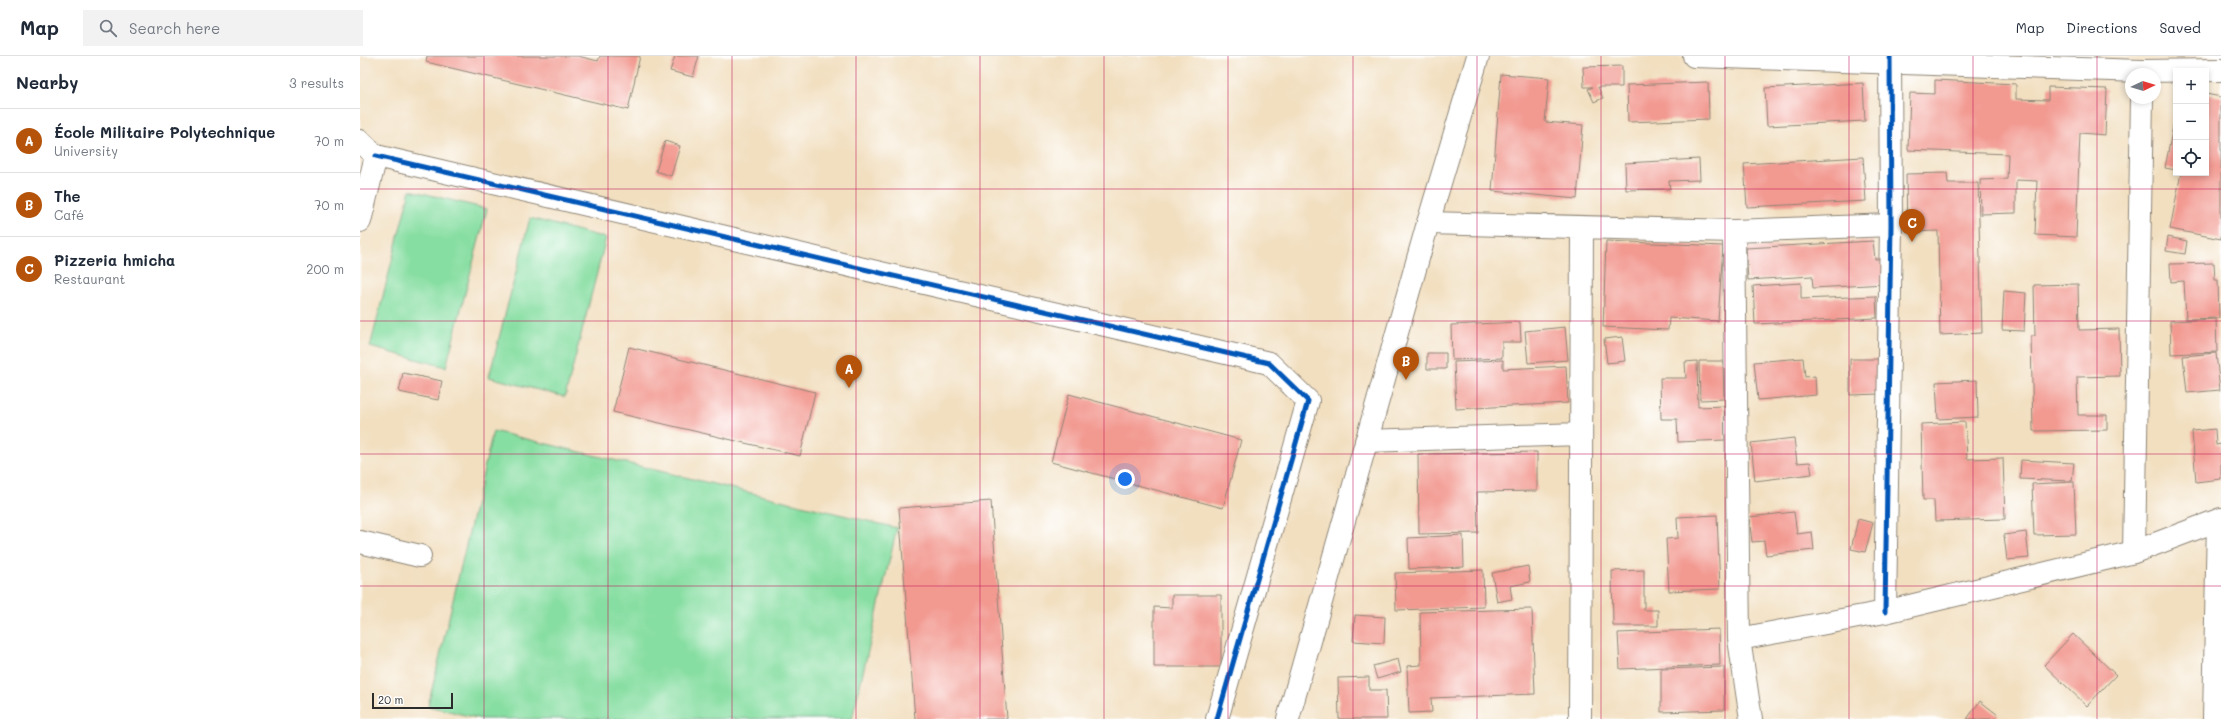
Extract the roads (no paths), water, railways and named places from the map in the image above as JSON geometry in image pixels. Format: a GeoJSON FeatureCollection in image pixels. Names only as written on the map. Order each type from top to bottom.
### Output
{"type":"FeatureCollection","features":[{"type":"Feature","properties":{"kind":"street"},"geometry":{"type":"LineString","coordinates":[[1288,719],[1428,223],[1478,56]]}},
{"type":"Feature","properties":{"kind":"street"},"geometry":{"type":"LineString","coordinates":[[1694,56],[1890,59],[2125,72]]}},
{"type":"Feature","properties":{"kind":"street"},"geometry":{"type":"LineString","coordinates":[[1885,612],[1891,225],[1890,59]]}},
{"type":"Feature","properties":{"kind":"street"},"geometry":{"type":"LineString","coordinates":[[2161,72],[2221,70]]}},
{"type":"Feature","properties":{"kind":"street"},"geometry":{"type":"LineString","coordinates":[[2134,552],[2142,104]]}},
{"type":"Feature","properties":{"kind":"street"},"geometry":{"type":"LineString","coordinates":[[360,142],[376,156],[1269,363],[1308,401],[1217,719]]}},
{"type":"Feature","properties":{"kind":"street"},"geometry":{"type":"LineString","coordinates":[[360,221],[376,156]]}},
{"type":"Feature","properties":{"kind":"street"},"geometry":{"type":"LineString","coordinates":[[1428,223],[1734,231],[1891,225]]}},
{"type":"Feature","properties":{"kind":"street"},"geometry":{"type":"LineString","coordinates":[[1580,719],[1582,228]]}},
{"type":"Feature","properties":{"kind":"street"},"geometry":{"type":"LineString","coordinates":[[1734,231],[1739,639],[1751,719]]}},
{"type":"Feature","properties":{"kind":"street"},"geometry":{"type":"LineString","coordinates":[[1366,442],[1580,434]]}},
{"type":"Feature","properties":{"kind":"street"},"geometry":{"type":"LineString","coordinates":[[1739,639],[1885,612],[2134,552],[2220,519],[2218,678],[2214,719]]}},
{"type":"Feature","properties":{"kind":"street"},"geometry":{"type":"LineString","coordinates":[[360,542],[420,556]]}},
{"type":"Feature","properties":{"kind":"place","name":"Pizzeria hmicha"},"geometry":{"type":"Point","coordinates":[1912,242]}},
{"type":"Feature","properties":{"kind":"place","name":"The"},"geometry":{"type":"Point","coordinates":[1406,380]}},
{"type":"Feature","properties":{"kind":"place","name":"École Militaire Polytechnique"},"geometry":{"type":"Point","coordinates":[849,388]}}]}
